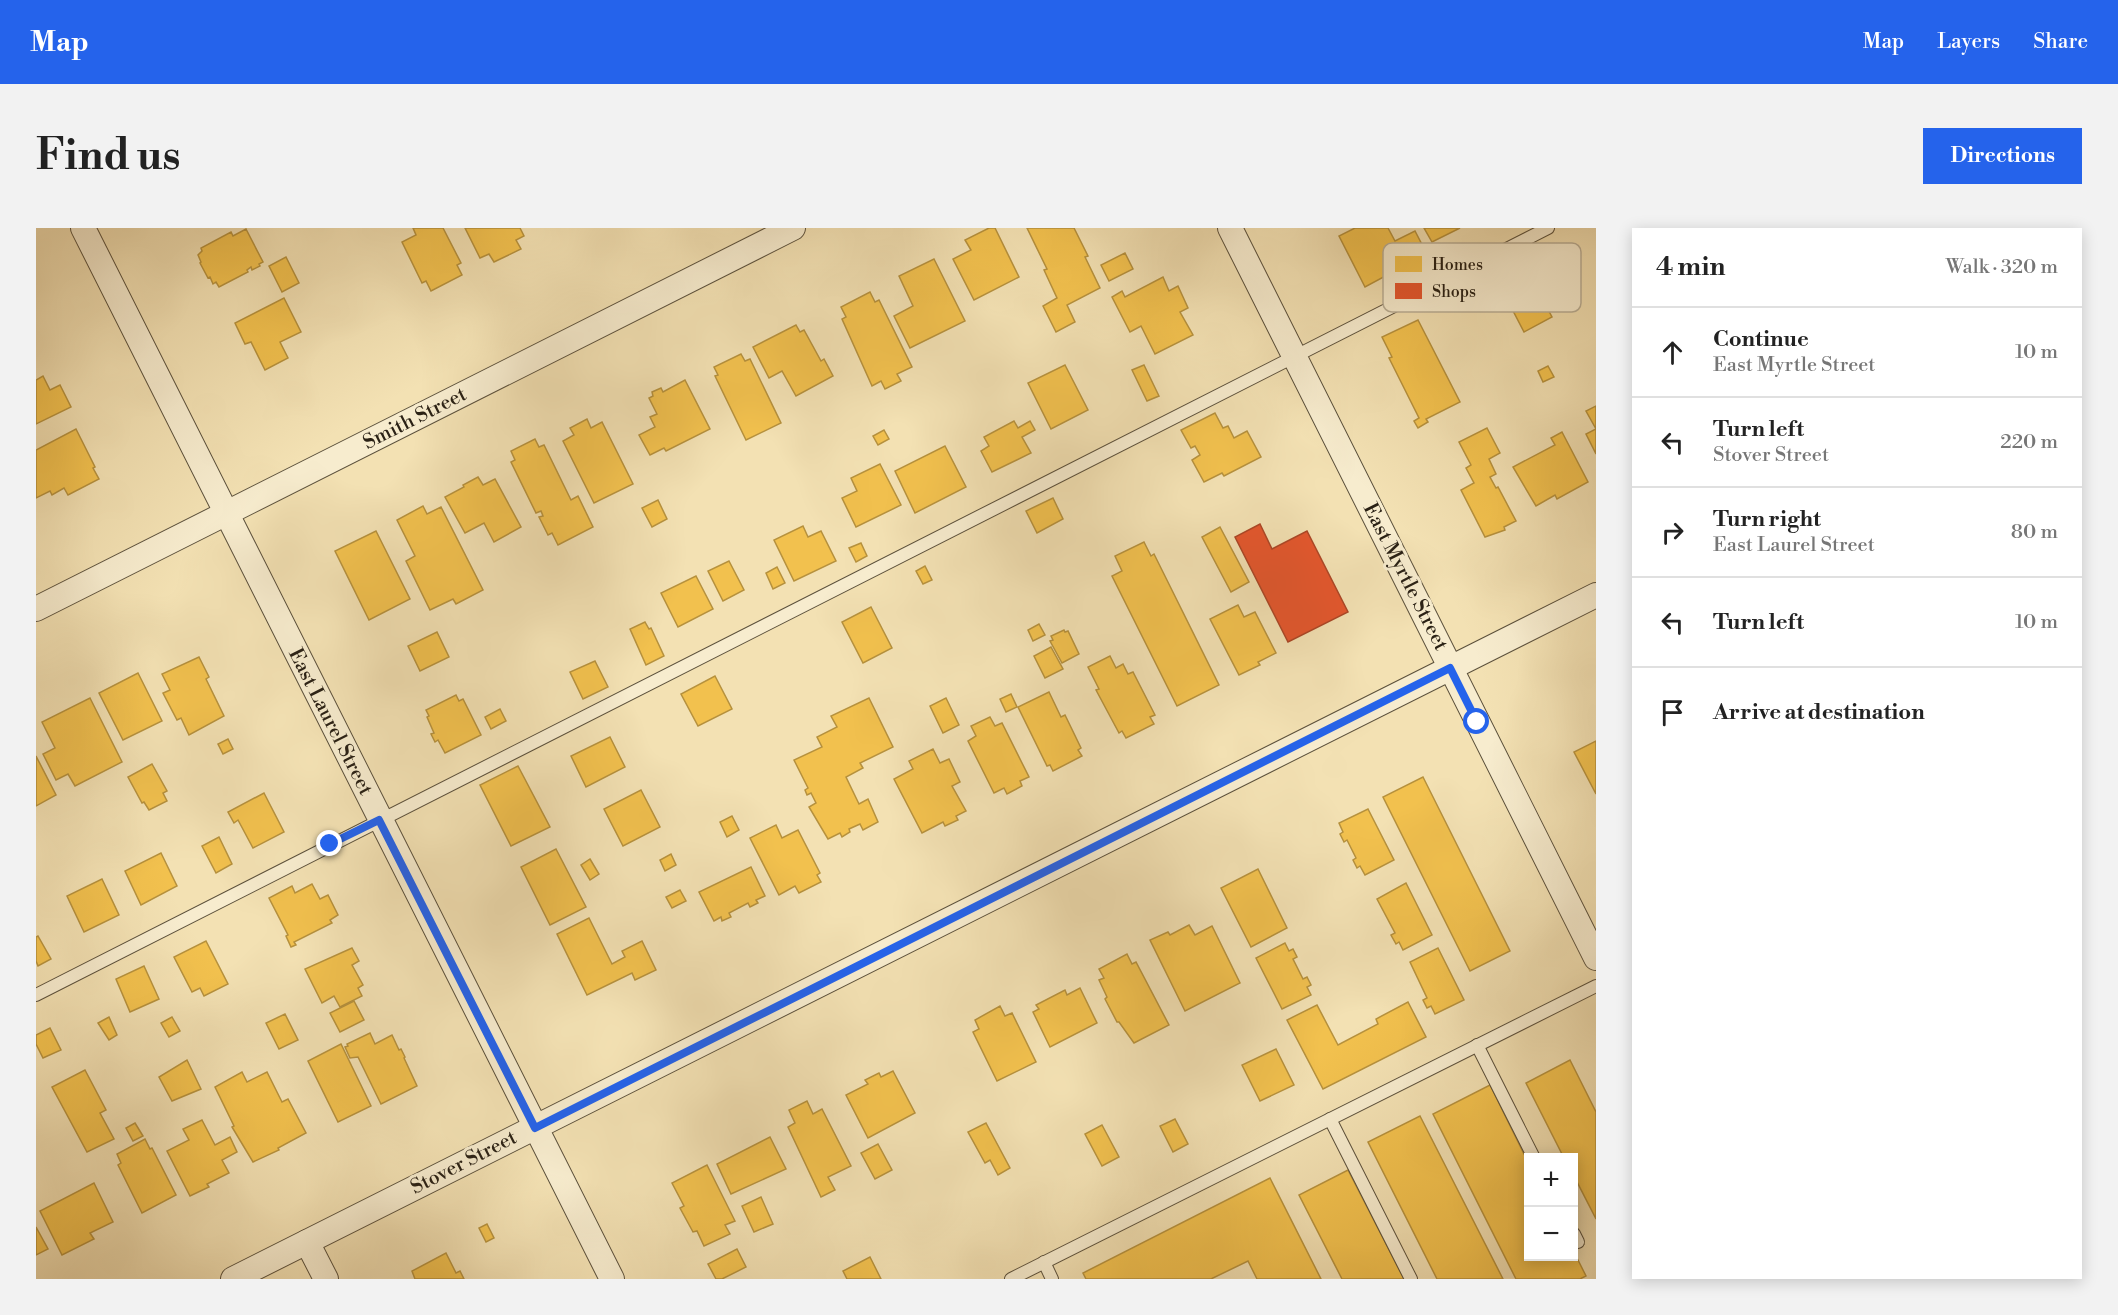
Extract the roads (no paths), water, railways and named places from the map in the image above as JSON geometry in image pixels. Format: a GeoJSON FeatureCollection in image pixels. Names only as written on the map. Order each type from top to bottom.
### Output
{"type":"FeatureCollection","features":[{"type":"Feature","properties":{"kind":"street","name":"East Laurel Street"},"geometry":{"type":"LineString","coordinates":[[83,228],[612,1279]]}},
{"type":"Feature","properties":{"kind":"street","name":"Smith Street"},"geometry":{"type":"LineString","coordinates":[[36,609],[793,228]]}},
{"type":"Feature","properties":{"kind":"street","name":"East Myrtle Street"},"geometry":{"type":"LineString","coordinates":[[1230,228],[1596,958]]}},
{"type":"Feature","properties":{"kind":"street","name":"Stover Street"},"geometry":{"type":"LineString","coordinates":[[233,1279],[1596,595]]}},
{"type":"Feature","properties":{"kind":"street"},"geometry":{"type":"LineString","coordinates":[[307,1242],[326,1279]]}},
{"type":"Feature","properties":{"kind":"lane"},"geometry":{"type":"LineString","coordinates":[[1518,243],[1548,228]]}},
{"type":"Feature","properties":{"kind":"lane"},"geometry":{"type":"LineString","coordinates":[[36,995],[1383,311]]}},
{"type":"Feature","properties":{"kind":"lane"},"geometry":{"type":"LineString","coordinates":[[1011,1279],[1596,986]]}},
{"type":"Feature","properties":{"kind":"lane"},"geometry":{"type":"LineString","coordinates":[[1477,1045],[1531,1153]]}},
{"type":"Feature","properties":{"kind":"lane"},"geometry":{"type":"LineString","coordinates":[[1330,1119],[1411,1279]]}},
{"type":"Feature","properties":{"kind":"lane"},"geometry":{"type":"LineString","coordinates":[[1044,1262],[1052,1279]]}}]}
